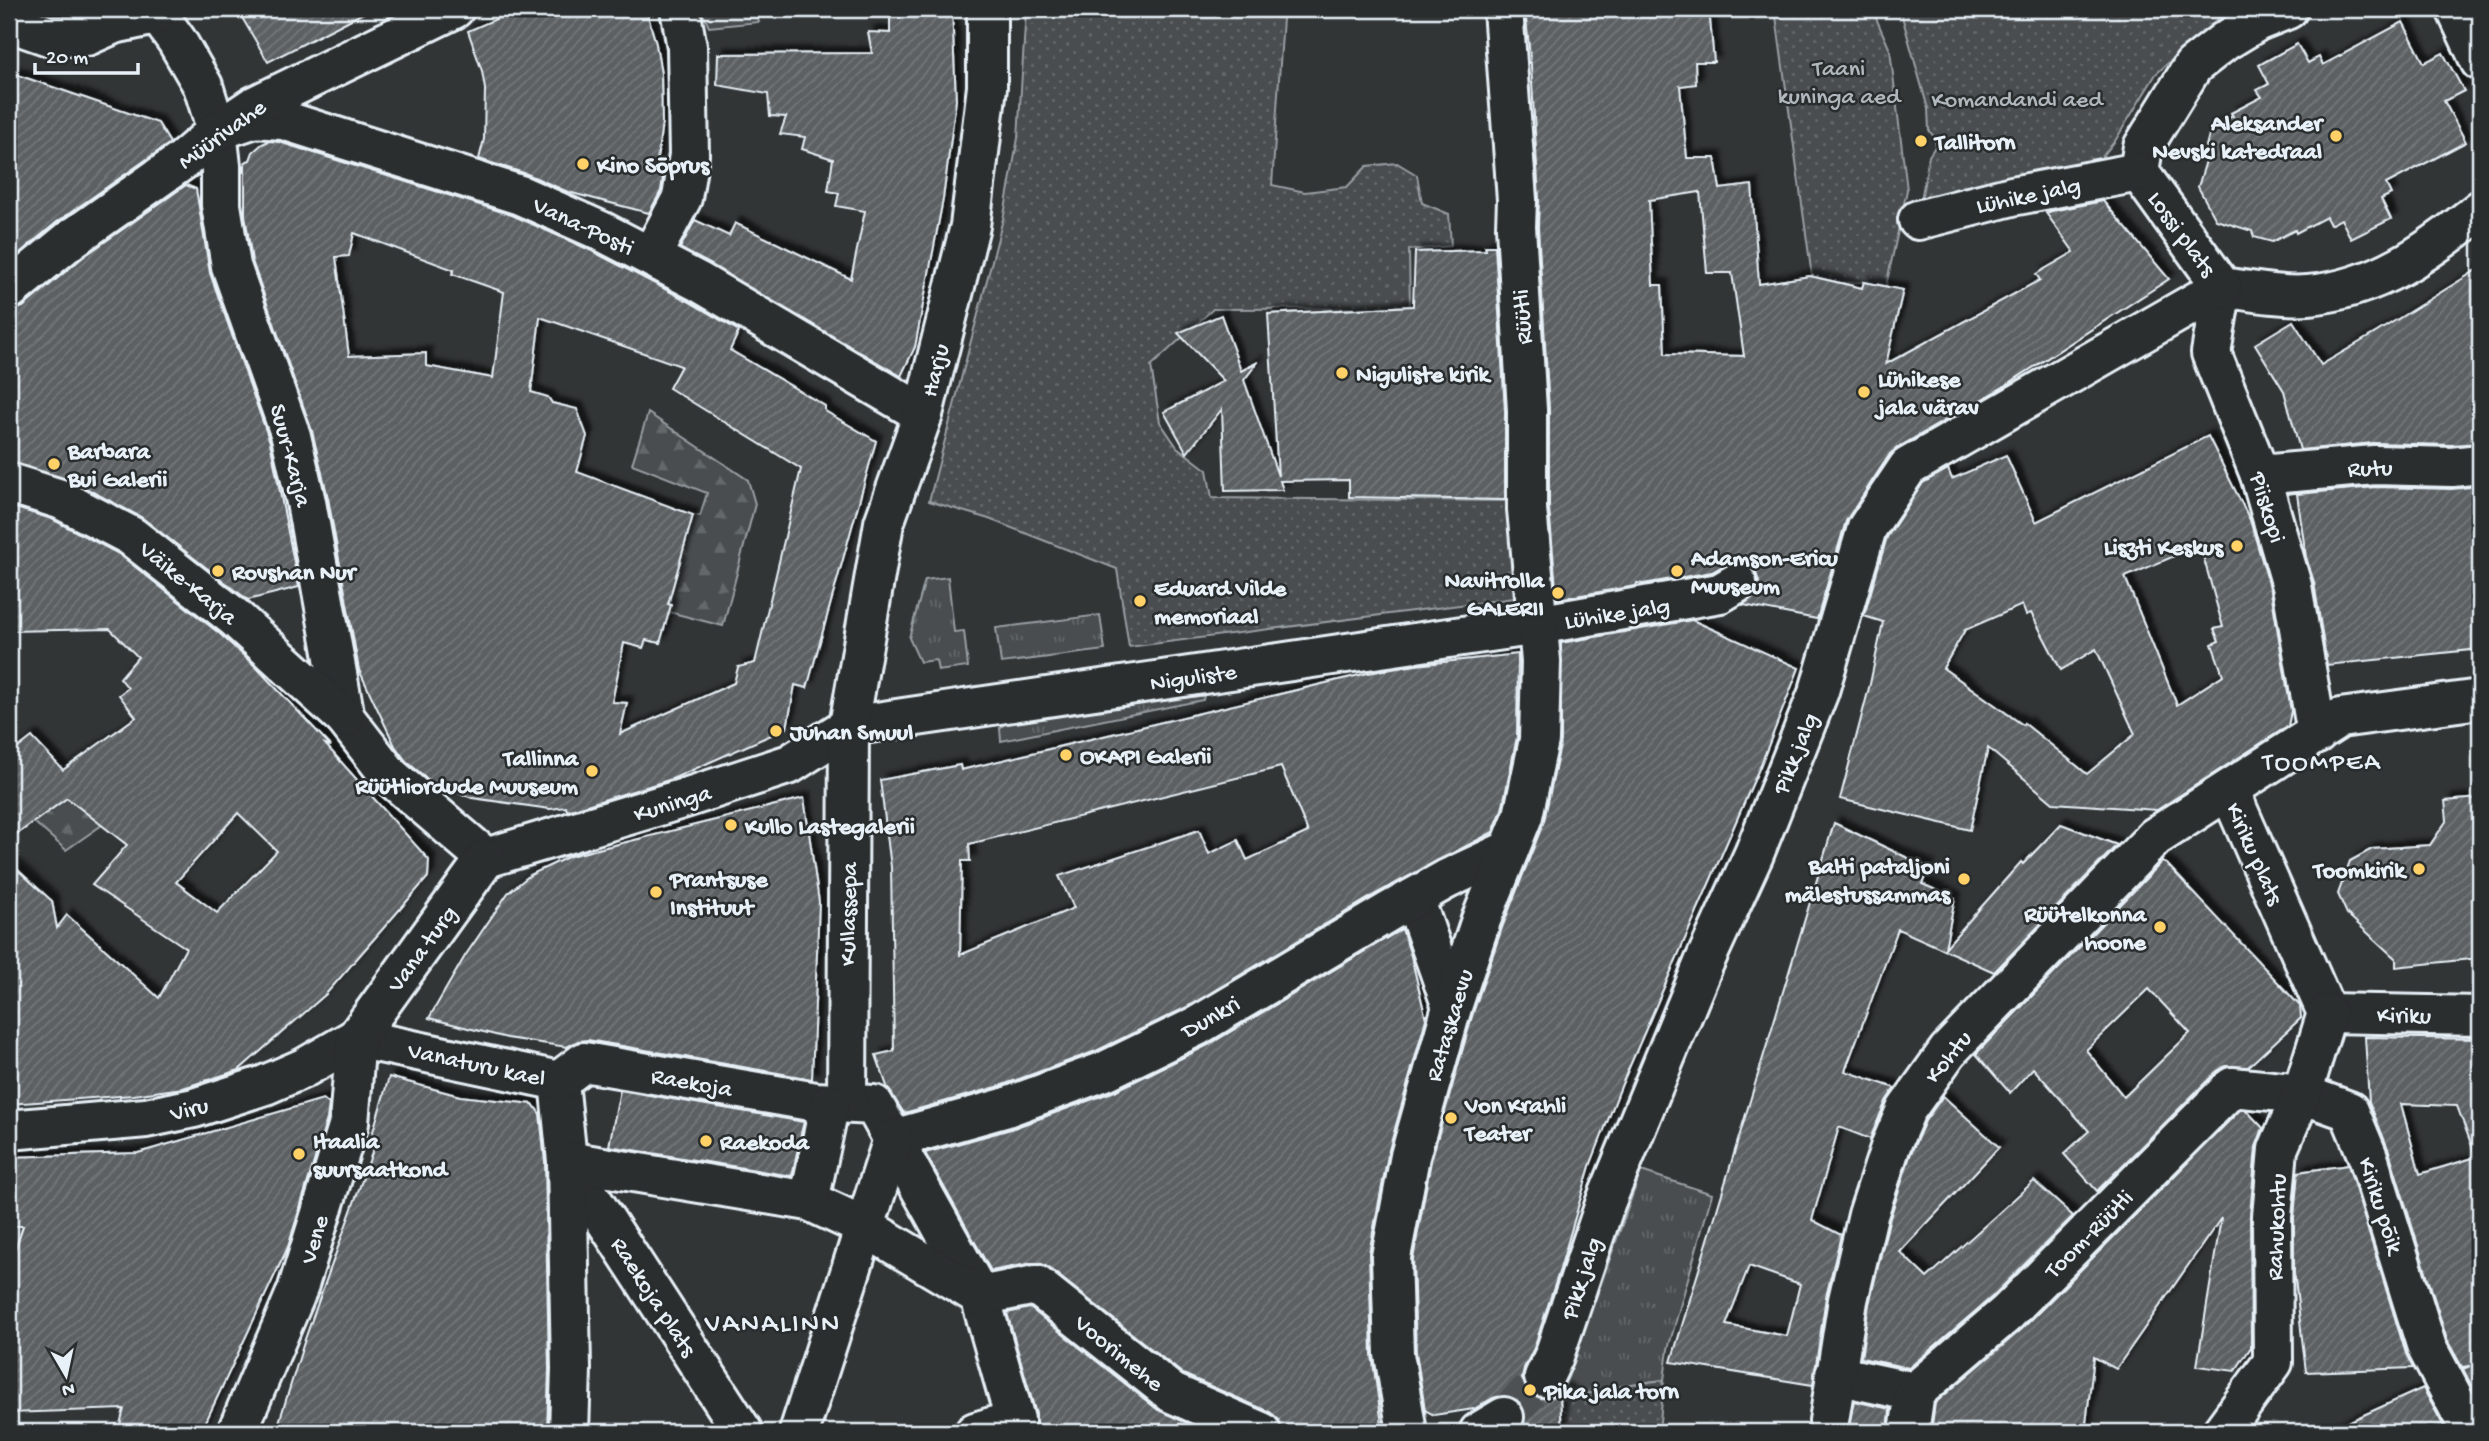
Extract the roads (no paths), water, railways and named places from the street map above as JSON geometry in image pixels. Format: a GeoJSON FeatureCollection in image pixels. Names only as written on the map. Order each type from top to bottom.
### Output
{"type":"FeatureCollection","features":[{"type":"Feature","properties":{"kind":"street","name":"Müürivahe"},"geometry":{"type":"LineString","coordinates":[[9,290],[70,240],[182,161],[217,131],[275,95],[454,9]]}},
{"type":"Feature","properties":{"kind":"street"},"geometry":{"type":"LineString","coordinates":[[650,256],[682,198],[689,155],[687,47],[680,9]]}},
{"type":"Feature","properties":{"kind":"street","name":"Harju"},"geometry":{"type":"LineString","coordinates":[[849,726],[884,523],[923,414],[970,226],[987,87],[987,9]]}},
{"type":"Feature","properties":{"kind":"street","name":"Rüütli"},"geometry":{"type":"LineString","coordinates":[[1503,9],[1517,200],[1516,227],[1527,410],[1527,509],[1536,625]]}},
{"type":"Feature","properties":{"kind":"street","name":"Lossi plats"},"geometry":{"type":"LineString","coordinates":[[2288,9],[2247,27],[2193,66],[2143,147],[2139,172],[2222,287],[2294,295],[2348,289],[2391,272],[2434,247],[2480,210]]}},
{"type":"Feature","properties":{"kind":"street"},"geometry":{"type":"LineString","coordinates":[[2456,9],[2480,61]]}},
{"type":"Feature","properties":{"kind":"street","name":"Suur-Karja"},"geometry":{"type":"LineString","coordinates":[[9,22],[49,36],[87,36],[114,24],[155,12],[177,41],[203,86],[217,131],[221,166],[221,205],[231,266],[290,436],[306,502],[345,718],[390,776],[486,858]]}},
{"type":"Feature","properties":{"kind":"street","name":"Vana-Posti"},"geometry":{"type":"LineString","coordinates":[[217,131],[255,118],[283,120],[520,195],[650,256],[923,414]]}},
{"type":"Feature","properties":{"kind":"street","name":"Lühike jalg"},"geometry":{"type":"LineString","coordinates":[[1918,220],[2011,196],[2139,172]]}},
{"type":"Feature","properties":{"kind":"street","name":"Pikk jalg"},"geometry":{"type":"LineString","coordinates":[[1544,1377],[1554,1356],[1606,1201],[1704,963],[1754,854],[1819,691],[1867,528],[1908,467],[2222,287]]}},
{"type":"Feature","properties":{"kind":"street","name":"Piiskopi"},"geometry":{"type":"LineString","coordinates":[[2222,287],[2211,353],[2260,475],[2292,586],[2317,734]]}},
{"type":"Feature","properties":{"kind":"street","name":"Rutu"},"geometry":{"type":"LineString","coordinates":[[2260,475],[2375,465],[2452,467],[2480,464]]}},
{"type":"Feature","properties":{"kind":"street","name":"Väike-Karja"},"geometry":{"type":"LineString","coordinates":[[9,484],[60,499],[131,536],[234,617],[345,718]]}},
{"type":"Feature","properties":{"kind":"street","name":"Lühike jalg"},"geometry":{"type":"LineString","coordinates":[[1536,625],[1720,593],[1737,583]]}},
{"type":"Feature","properties":{"kind":"street","name":"Niguliste"},"geometry":{"type":"LineString","coordinates":[[849,726],[1536,625]]}},
{"type":"Feature","properties":{"kind":"street","name":"Rataskaevu"},"geometry":{"type":"LineString","coordinates":[[1408,1432],[1394,1354],[1391,1257],[1410,1156],[1452,1007],[1481,920],[1523,816],[1539,740],[1541,661],[1536,625]]}},
{"type":"Feature","properties":{"kind":"street","name":"Kiriku plats"},"geometry":{"type":"LineString","coordinates":[[2327,1013],[2229,790],[2340,718],[2480,698]]}},
{"type":"Feature","properties":{"kind":"street","name":"Kuninga"},"geometry":{"type":"LineString","coordinates":[[486,858],[790,764],[849,726]]}},
{"type":"Feature","properties":{"kind":"street","name":"Kullassepa"},"geometry":{"type":"LineString","coordinates":[[839,1103],[849,726]]}},
{"type":"Feature","properties":{"kind":"street","name":"Kohtu"},"geometry":{"type":"LineString","coordinates":[[1829,1420],[1848,1300],[1868,1215],[1891,1145],[1906,1110],[1948,1052],[2155,837],[2229,790]]}},
{"type":"Feature","properties":{"kind":"street","name":"Dunkri"},"geometry":{"type":"LineString","coordinates":[[893,1139],[1004,1108],[1105,1072],[1197,1026],[1338,940],[1447,879],[1509,850]]}},
{"type":"Feature","properties":{"kind":"street","name":"Vana turg"},"geometry":{"type":"LineString","coordinates":[[356,1038],[486,858]]}},
{"type":"Feature","properties":{"kind":"street"},"geometry":{"type":"LineString","coordinates":[[1414,898],[1452,1007]]}},
{"type":"Feature","properties":{"kind":"street","name":"Kiriku"},"geometry":{"type":"LineString","coordinates":[[2327,1013],[2480,1016]]}},
{"type":"Feature","properties":{"kind":"street","name":"Rahukohtu"},"geometry":{"type":"LineString","coordinates":[[2222,1432],[2273,1362],[2272,1217],[2278,1149],[2302,1094],[2327,1013]]}},
{"type":"Feature","properties":{"kind":"street","name":"Vanaturu kael"},"geometry":{"type":"LineString","coordinates":[[356,1038],[559,1081],[567,1161]]}},
{"type":"Feature","properties":{"kind":"street","name":"Viru"},"geometry":{"type":"LineString","coordinates":[[9,1130],[146,1118],[194,1108],[265,1085],[304,1068],[356,1038]]}},
{"type":"Feature","properties":{"kind":"street","name":"Vene"},"geometry":{"type":"LineString","coordinates":[[237,1432],[296,1292],[349,1122],[356,1038]]}},
{"type":"Feature","properties":{"kind":"street","name":"Raekoja"},"geometry":{"type":"LineString","coordinates":[[559,1081],[584,1062],[839,1103]]}},
{"type":"Feature","properties":{"kind":"street","name":"Toom-Rüütli"},"geometry":{"type":"LineString","coordinates":[[1915,1392],[2007,1313],[2232,1087],[2302,1094]]}},
{"type":"Feature","properties":{"kind":"street","name":"Kiriku põik"},"geometry":{"type":"LineString","coordinates":[[2302,1094],[2349,1111],[2368,1157],[2427,1348],[2465,1420]]}},
{"type":"Feature","properties":{"kind":"street"},"geometry":{"type":"LineString","coordinates":[[809,1201],[839,1103],[874,1105],[980,1296],[1016,1426],[975,1432]]}},
{"type":"Feature","properties":{"kind":"street"},"geometry":{"type":"LineString","coordinates":[[799,1432],[893,1139]]}},
{"type":"Feature","properties":{"kind":"street"},"geometry":{"type":"LineString","coordinates":[[569,1432],[571,1369],[567,1161],[809,1201],[865,1227],[980,1296]]}},
{"type":"Feature","properties":{"kind":"street","name":"Raekoja plats"},"geometry":{"type":"LineString","coordinates":[[567,1161],[743,1432]]}},
{"type":"Feature","properties":{"kind":"street","name":"Voorimehe"},"geometry":{"type":"LineString","coordinates":[[980,1296],[1036,1286],[1172,1393],[1261,1432]]}},
{"type":"Feature","properties":{"kind":"street"},"geometry":{"type":"LineString","coordinates":[[1835,1375],[1915,1392],[1909,1432]]}},
{"type":"Feature","properties":{"kind":"tunnel"},"geometry":{"type":"LineString","coordinates":[[1504,1417],[1544,1377]]}},
{"type":"Feature","properties":{"kind":"place","name":"Aleksander Nevski katedraal"},"geometry":{"type":"Point","coordinates":[2336,136]}},
{"type":"Feature","properties":{"kind":"place","name":"Tallitorn"},"geometry":{"type":"Point","coordinates":[1921,141]}},
{"type":"Feature","properties":{"kind":"place","name":"Kino Sõprus"},"geometry":{"type":"Point","coordinates":[583,164]}},
{"type":"Feature","properties":{"kind":"place","name":"Niguliste kirik"},"geometry":{"type":"Point","coordinates":[1342,373]}},
{"type":"Feature","properties":{"kind":"place","name":"Lühikese jala värav"},"geometry":{"type":"Point","coordinates":[1864,392]}},
{"type":"Feature","properties":{"kind":"place","name":"Barbara Bui Galerii"},"geometry":{"type":"Point","coordinates":[54,464]}},
{"type":"Feature","properties":{"kind":"place","name":"Liszti Keskus"},"geometry":{"type":"Point","coordinates":[2237,546]}},
{"type":"Feature","properties":{"kind":"place","name":"Rovshan Nur"},"geometry":{"type":"Point","coordinates":[218,571]}},
{"type":"Feature","properties":{"kind":"place","name":"Adamson-Ericu Muuseum"},"geometry":{"type":"Point","coordinates":[1677,571]}},
{"type":"Feature","properties":{"kind":"place","name":"Navitrolla GALERII"},"geometry":{"type":"Point","coordinates":[1558,593]}},
{"type":"Feature","properties":{"kind":"place","name":"Eduard Vilde memoriaal"},"geometry":{"type":"Point","coordinates":[1140,601]}},
{"type":"Feature","properties":{"kind":"place","name":"Juhan Smuul"},"geometry":{"type":"Point","coordinates":[776,731]}},
{"type":"Feature","properties":{"kind":"place","name":"OKAPI Galerii"},"geometry":{"type":"Point","coordinates":[1066,755]}},
{"type":"Feature","properties":{"kind":"place","name":"Tallinna Rüütliordude Muuseum"},"geometry":{"type":"Point","coordinates":[592,771]}},
{"type":"Feature","properties":{"kind":"place","name":"Kullo Lastegalerii"},"geometry":{"type":"Point","coordinates":[731,825]}},
{"type":"Feature","properties":{"kind":"place","name":"Toomkirik"},"geometry":{"type":"Point","coordinates":[2419,869]}},
{"type":"Feature","properties":{"kind":"place","name":"Balti pataljoni mälestussammas"},"geometry":{"type":"Point","coordinates":[1964,879]}},
{"type":"Feature","properties":{"kind":"place","name":"Prantsuse Instituut"},"geometry":{"type":"Point","coordinates":[656,892]}},
{"type":"Feature","properties":{"kind":"place","name":"Rüütelkonna hoone"},"geometry":{"type":"Point","coordinates":[2160,927]}},
{"type":"Feature","properties":{"kind":"place","name":"Von Krahli Teater"},"geometry":{"type":"Point","coordinates":[1451,1118]}},
{"type":"Feature","properties":{"kind":"place","name":"Raekoda"},"geometry":{"type":"Point","coordinates":[706,1141]}},
{"type":"Feature","properties":{"kind":"place","name":"Itaalia suursaatkond"},"geometry":{"type":"Point","coordinates":[299,1154]}},
{"type":"Feature","properties":{"kind":"place","name":"Pika jala torn"},"geometry":{"type":"Point","coordinates":[1530,1390]}},
{"type":"Feature","properties":{"kind":"district","name":"TOOMPEA"},"geometry":{"type":"Point","coordinates":[2322,760]}},
{"type":"Feature","properties":{"kind":"district","name":"VANALINN"},"geometry":{"type":"Point","coordinates":[773,1321]}},
{"type":"Feature","properties":{"kind":"park label","name":"Taani kuninga aed"},"geometry":{"type":"Point","coordinates":[1839,81]}},
{"type":"Feature","properties":{"kind":"park label","name":"Komandandi aed"},"geometry":{"type":"Point","coordinates":[2017,98]}}]}
